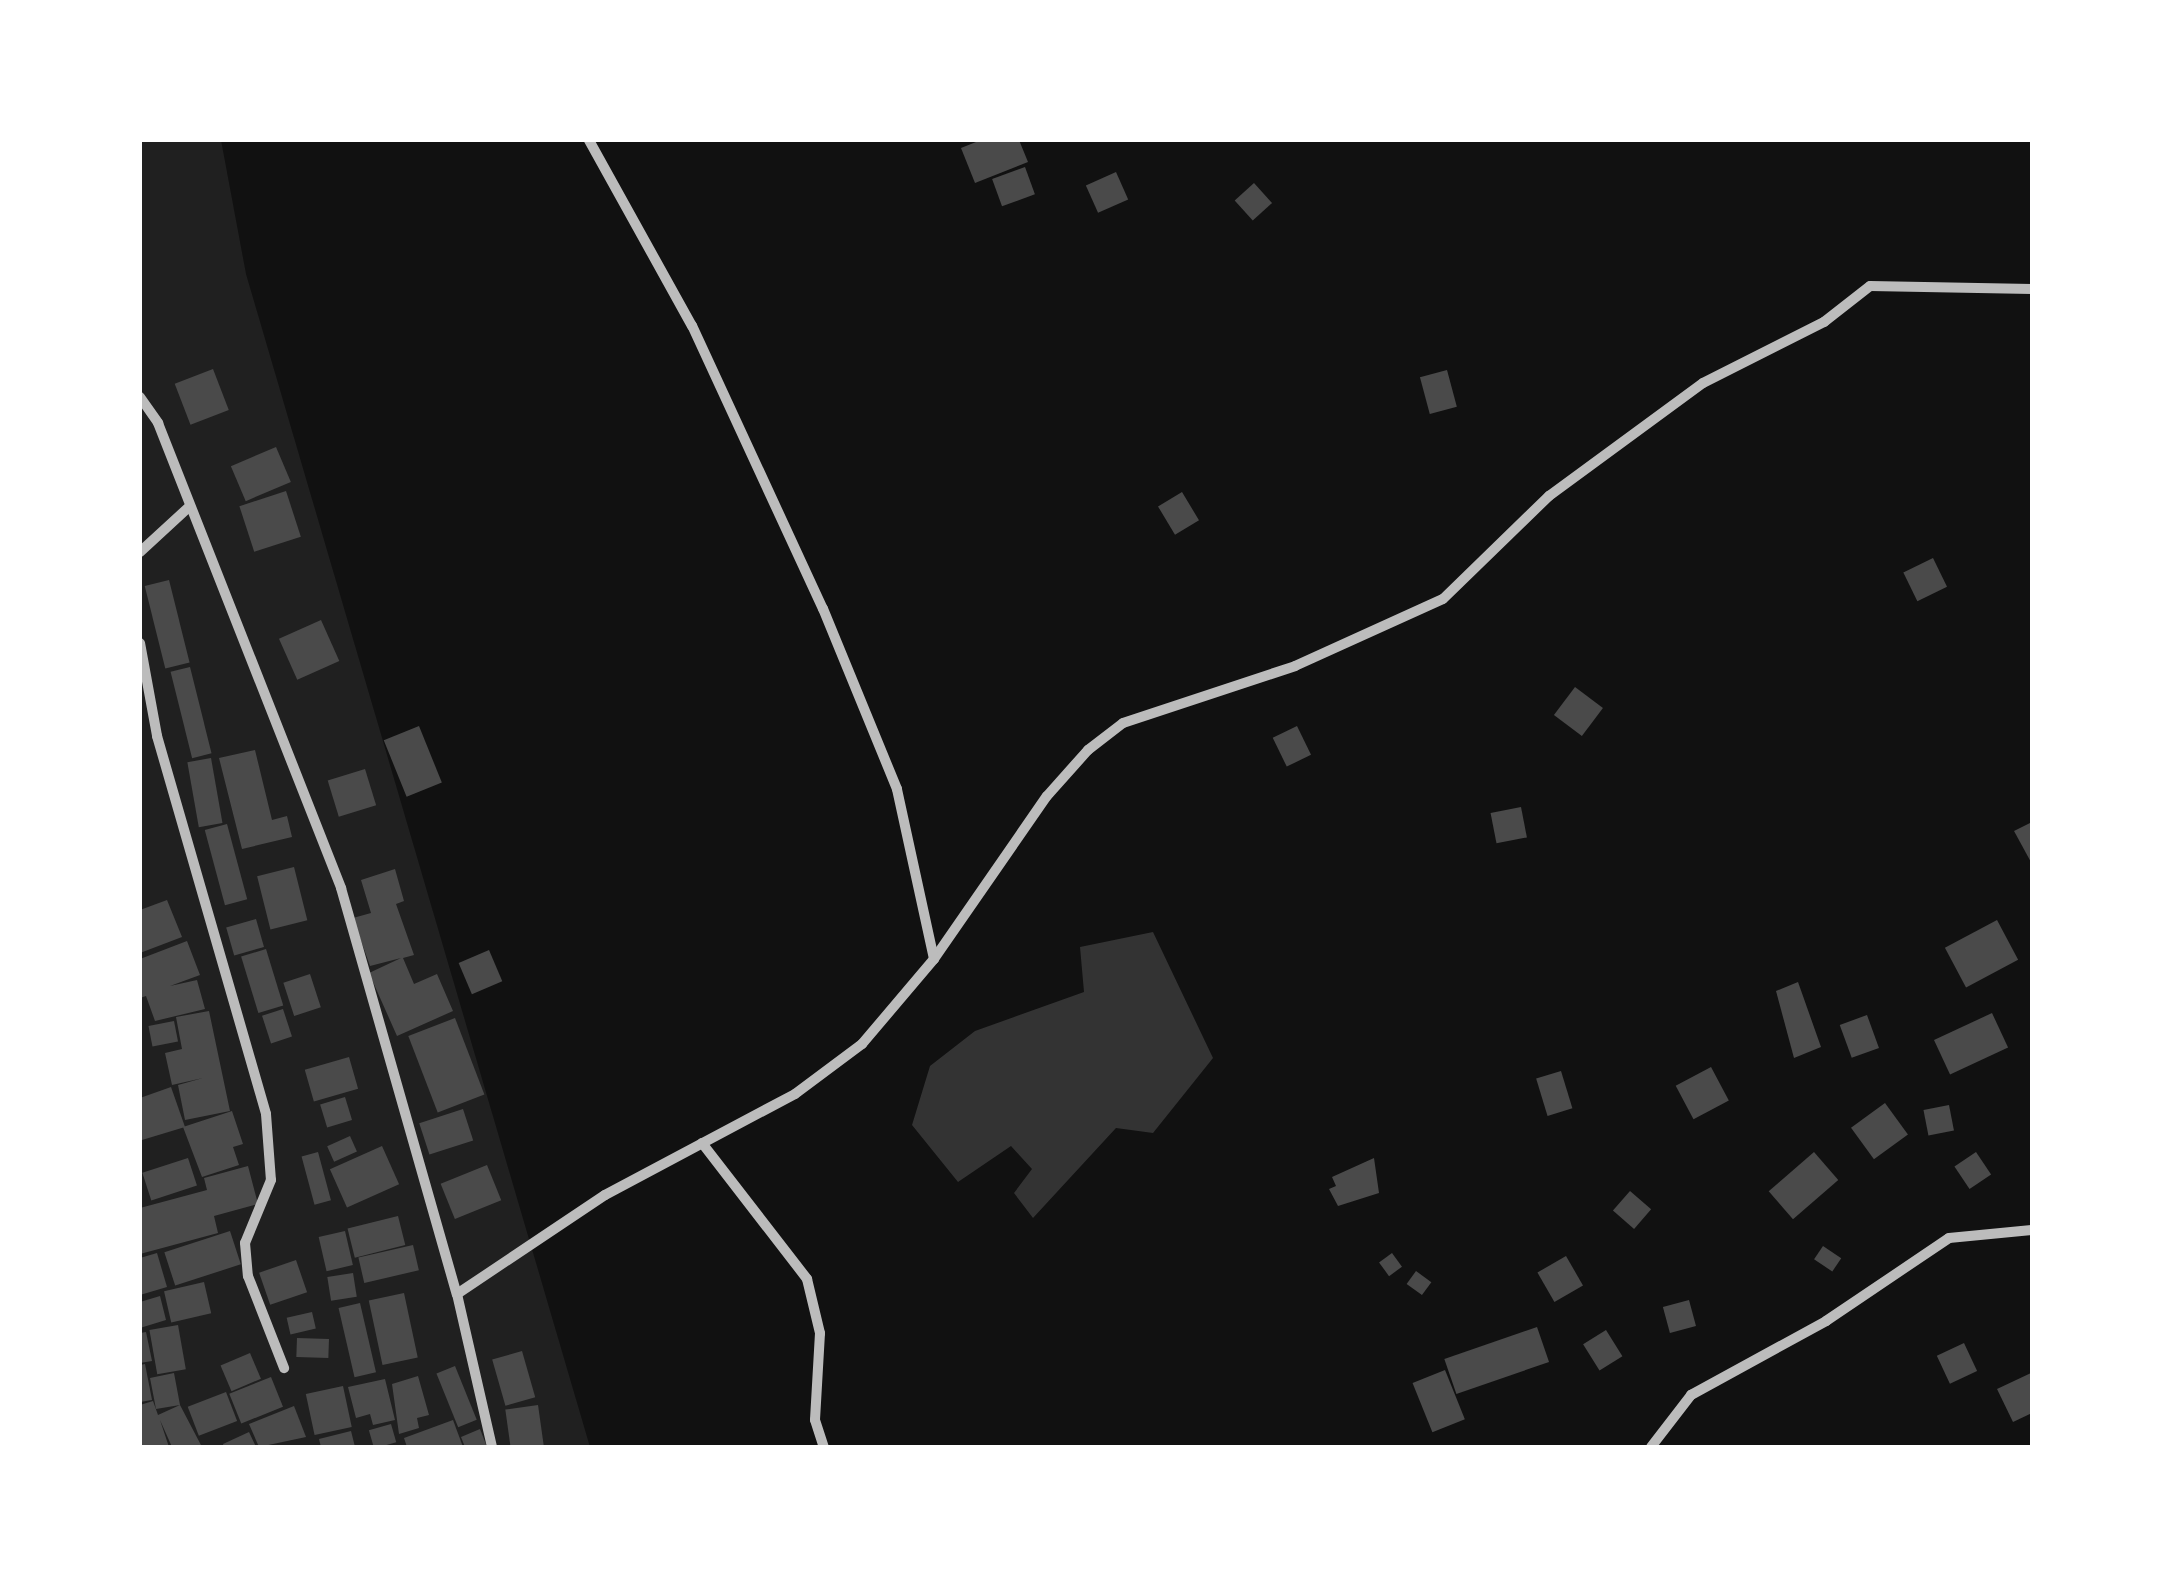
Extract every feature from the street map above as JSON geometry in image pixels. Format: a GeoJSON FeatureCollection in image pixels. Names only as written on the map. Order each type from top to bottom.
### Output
{"type":"FeatureCollection","features":[{"type":"Feature","properties":{"kind":"street"},"geometry":{"type":"LineString","coordinates":[[589,140],[692,326],[824,609],[897,788],[934,959]]}},
{"type":"Feature","properties":{"kind":"street"},"geometry":{"type":"LineString","coordinates":[[457,1294],[605,1195],[795,1094],[862,1044],[934,959],[1047,796],[1088,750],[1123,723],[1295,666],[1443,600],[1564,485],[1703,383],[1824,322],[1870,286],[2032,289]]}},
{"type":"Feature","properties":{"kind":"street"},"geometry":{"type":"LineString","coordinates":[[140,398],[158,422],[341,888],[457,1294],[492,1447]]}},
{"type":"Feature","properties":{"kind":"street"},"geometry":{"type":"LineString","coordinates":[[140,552],[189,507]]}},
{"type":"Feature","properties":{"kind":"street"},"geometry":{"type":"LineString","coordinates":[[140,643],[157,736],[266,1114],[271,1180],[245,1243],[248,1276],[284,1368]]}},
{"type":"Feature","properties":{"kind":"street"},"geometry":{"type":"LineString","coordinates":[[702,1143],[807,1279],[820,1334],[815,1420],[824,1447]]}},
{"type":"Feature","properties":{"kind":"street"},"geometry":{"type":"LineString","coordinates":[[1651,1447],[1691,1396],[1826,1322],[1948,1238],[2032,1230]]}},
{"type":"Feature","properties":{"kind":"shaded area"},"geometry":{"type":"Polygon","coordinates":[[[140,140],[221,140],[246,274],[590,1447],[140,1447],[140,140]]]}},
{"type":"Feature","properties":{"kind":"shaded area"},"geometry":{"type":"Polygon","coordinates":[[[1153,932],[1213,1058],[1153,1133],[1116,1128],[1033,1218],[1014,1193],[1032,1169],[1011,1146],[958,1182],[912,1125],[930,1066],[975,1031],[1084,992],[1080,947],[1153,932]]]}},
{"type":"Feature","properties":{"kind":"building"},"geometry":{"type":"Polygon","coordinates":[[[981,140],[1019,140],[1028,162],[975,183],[961,148],[981,140]]]}},
{"type":"Feature","properties":{"kind":"building"},"geometry":{"type":"Polygon","coordinates":[[[1025,167],[1035,194],[1002,206],[992,179],[1025,167]]]}},
{"type":"Feature","properties":{"kind":"building"},"geometry":{"type":"Polygon","coordinates":[[[1116,172],[1128,199],[1098,213],[1086,185],[1116,172]]]}},
{"type":"Feature","properties":{"kind":"building"},"geometry":{"type":"Polygon","coordinates":[[[1254,183],[1272,203],[1253,220],[1235,200],[1254,183]]]}},
{"type":"Feature","properties":{"kind":"building"},"geometry":{"type":"Polygon","coordinates":[[[213,369],[229,410],[190,425],[175,384],[213,369]]]}},
{"type":"Feature","properties":{"kind":"building"},"geometry":{"type":"Polygon","coordinates":[[[1447,370],[1457,407],[1430,414],[1420,377],[1447,370]]]}},
{"type":"Feature","properties":{"kind":"building"},"geometry":{"type":"Polygon","coordinates":[[[276,447],[291,482],[246,501],[231,466],[276,447]]]}},
{"type":"Feature","properties":{"kind":"building"},"geometry":{"type":"Polygon","coordinates":[[[286,491],[301,537],[254,552],[239,506],[286,491]]]}},
{"type":"Feature","properties":{"kind":"building"},"geometry":{"type":"Polygon","coordinates":[[[1182,492],[1199,520],[1175,535],[1158,506],[1182,492]]]}},
{"type":"Feature","properties":{"kind":"building"},"geometry":{"type":"Polygon","coordinates":[[[1933,558],[1947,587],[1917,601],[1903,572],[1933,558]]]}},
{"type":"Feature","properties":{"kind":"building"},"geometry":{"type":"Polygon","coordinates":[[[169,580],[190,662],[165,669],[145,586],[169,580]]]}},
{"type":"Feature","properties":{"kind":"building"},"geometry":{"type":"Polygon","coordinates":[[[321,620],[339,661],[297,680],[279,639],[321,620]]]}},
{"type":"Feature","properties":{"kind":"building"},"geometry":{"type":"Polygon","coordinates":[[[190,667],[212,753],[192,758],[171,672],[190,667]]]}},
{"type":"Feature","properties":{"kind":"building"},"geometry":{"type":"Polygon","coordinates":[[[1575,687],[1603,708],[1582,736],[1554,715],[1575,687]]]}},
{"type":"Feature","properties":{"kind":"building"},"geometry":{"type":"Polygon","coordinates":[[[419,726],[442,783],[407,797],[384,740],[419,726]]]}},
{"type":"Feature","properties":{"kind":"building"},"geometry":{"type":"Polygon","coordinates":[[[1297,726],[1311,755],[1287,767],[1273,738],[1297,726]]]}},
{"type":"Feature","properties":{"kind":"building"},"geometry":{"type":"Polygon","coordinates":[[[255,750],[272,820],[287,816],[292,837],[242,849],[219,758],[255,750]]]}},
{"type":"Feature","properties":{"kind":"building"},"geometry":{"type":"Polygon","coordinates":[[[211,758],[222,823],[199,827],[187,762],[211,758]]]}},
{"type":"Feature","properties":{"kind":"building"},"geometry":{"type":"Polygon","coordinates":[[[365,769],[376,805],[339,817],[328,780],[365,769]]]}},
{"type":"Feature","properties":{"kind":"building"},"geometry":{"type":"Polygon","coordinates":[[[1521,807],[1527,837],[1496,843],[1491,813],[1521,807]]]}},
{"type":"Feature","properties":{"kind":"building"},"geometry":{"type":"Polygon","coordinates":[[[2032,822],[2032,864],[2014,831],[2032,822]]]}},
{"type":"Feature","properties":{"kind":"building"},"geometry":{"type":"Polygon","coordinates":[[[227,824],[247,899],[225,905],[205,830],[227,824]]]}},
{"type":"Feature","properties":{"kind":"building"},"geometry":{"type":"Polygon","coordinates":[[[294,867],[307,920],[270,930],[257,876],[294,867]]]}},
{"type":"Feature","properties":{"kind":"building"},"geometry":{"type":"Polygon","coordinates":[[[395,869],[404,901],[396,904],[414,955],[403,958],[414,984],[437,974],[453,1011],[397,1036],[369,973],[401,958],[370,966],[353,918],[371,913],[361,880],[395,869]]]}},
{"type":"Feature","properties":{"kind":"building"},"geometry":{"type":"Polygon","coordinates":[[[167,900],[182,937],[140,953],[140,910],[167,900]]]}},
{"type":"Feature","properties":{"kind":"building"},"geometry":{"type":"Polygon","coordinates":[[[256,919],[264,947],[234,955],[226,928],[256,919]]]}},
{"type":"Feature","properties":{"kind":"building"},"geometry":{"type":"Polygon","coordinates":[[[1997,920],[2018,960],[1966,987],[1945,948],[1997,920]]]}},
{"type":"Feature","properties":{"kind":"building"},"geometry":{"type":"Polygon","coordinates":[[[187,941],[200,975],[170,986],[197,980],[205,1009],[155,1021],[146,996],[140,998],[140,959],[187,941]]]}},
{"type":"Feature","properties":{"kind":"building"},"geometry":{"type":"Polygon","coordinates":[[[266,949],[283,1005],[258,1013],[241,957],[266,949]]]}},
{"type":"Feature","properties":{"kind":"building"},"geometry":{"type":"Polygon","coordinates":[[[489,950],[502,981],[472,994],[459,963],[489,950]]]}},
{"type":"Feature","properties":{"kind":"building"},"geometry":{"type":"Polygon","coordinates":[[[310,974],[321,1007],[294,1016],[283,983],[310,974]]]}},
{"type":"Feature","properties":{"kind":"building"},"geometry":{"type":"Polygon","coordinates":[[[1798,982],[1821,1047],[1794,1058],[1776,991],[1798,982]]]}},
{"type":"Feature","properties":{"kind":"building"},"geometry":{"type":"Polygon","coordinates":[[[283,1009],[292,1037],[271,1043],[262,1016],[283,1009]]]}},
{"type":"Feature","properties":{"kind":"building"},"geometry":{"type":"Polygon","coordinates":[[[209,1011],[230,1111],[185,1120],[178,1085],[203,1078],[172,1085],[165,1053],[182,1049],[176,1017],[209,1011]]]}},
{"type":"Feature","properties":{"kind":"building"},"geometry":{"type":"Polygon","coordinates":[[[1992,1013],[2008,1047],[1950,1074],[1934,1040],[1992,1013]]]}},
{"type":"Feature","properties":{"kind":"building"},"geometry":{"type":"Polygon","coordinates":[[[1867,1015],[1879,1048],[1852,1058],[1840,1025],[1867,1015]]]}},
{"type":"Feature","properties":{"kind":"building"},"geometry":{"type":"Polygon","coordinates":[[[455,1018],[484,1095],[438,1112],[408,1036],[455,1018]]]}},
{"type":"Feature","properties":{"kind":"building"},"geometry":{"type":"Polygon","coordinates":[[[174,1021],[178,1042],[152,1047],[148,1026],[174,1021]]]}},
{"type":"Feature","properties":{"kind":"building"},"geometry":{"type":"Polygon","coordinates":[[[349,1057],[358,1089],[314,1101],[305,1070],[349,1057]]]}},
{"type":"Feature","properties":{"kind":"building"},"geometry":{"type":"Polygon","coordinates":[[[1711,1067],[1729,1101],[1694,1119],[1676,1086],[1711,1067]]]}},
{"type":"Feature","properties":{"kind":"building"},"geometry":{"type":"Polygon","coordinates":[[[1561,1071],[1572,1108],[1548,1116],[1536,1079],[1561,1071]]]}},
{"type":"Feature","properties":{"kind":"building"},"geometry":{"type":"Polygon","coordinates":[[[171,1087],[185,1127],[142,1140],[140,1098],[171,1087]]]}},
{"type":"Feature","properties":{"kind":"building"},"geometry":{"type":"Polygon","coordinates":[[[345,1097],[352,1120],[327,1128],[320,1105],[345,1097]]]}},
{"type":"Feature","properties":{"kind":"building"},"geometry":{"type":"Polygon","coordinates":[[[1885,1103],[1908,1135],[1874,1159],[1851,1128],[1885,1103]]]}},
{"type":"Feature","properties":{"kind":"building"},"geometry":{"type":"Polygon","coordinates":[[[1949,1105],[1954,1131],[1928,1135],[1923,1110],[1949,1105]]]}},
{"type":"Feature","properties":{"kind":"building"},"geometry":{"type":"Polygon","coordinates":[[[463,1109],[473,1140],[429,1155],[419,1123],[463,1109]]]}},
{"type":"Feature","properties":{"kind":"building"},"geometry":{"type":"Polygon","coordinates":[[[232,1111],[243,1144],[233,1147],[239,1165],[202,1177],[183,1127],[232,1111]]]}},
{"type":"Feature","properties":{"kind":"building"},"geometry":{"type":"Polygon","coordinates":[[[350,1136],[357,1152],[334,1162],[327,1146],[350,1136]]]}},
{"type":"Feature","properties":{"kind":"building"},"geometry":{"type":"Polygon","coordinates":[[[382,1146],[399,1184],[347,1208],[330,1169],[382,1146]]]}},
{"type":"Feature","properties":{"kind":"building"},"geometry":{"type":"Polygon","coordinates":[[[318,1152],[331,1200],[315,1205],[302,1156],[318,1152]]]}},
{"type":"Feature","properties":{"kind":"building"},"geometry":{"type":"Polygon","coordinates":[[[1814,1152],[1838,1180],[1793,1219],[1769,1191],[1814,1152]]]}},
{"type":"Feature","properties":{"kind":"building"},"geometry":{"type":"Polygon","coordinates":[[[1976,1152],[1991,1174],[1970,1189],[1954,1167],[1976,1152]]]}},
{"type":"Feature","properties":{"kind":"building"},"geometry":{"type":"Polygon","coordinates":[[[188,1158],[197,1186],[151,1200],[142,1173],[188,1158]]]}},
{"type":"Feature","properties":{"kind":"building"},"geometry":{"type":"Polygon","coordinates":[[[1374,1158],[1379,1193],[1338,1206],[1329,1189],[1336,1186],[1332,1177],[1374,1158]]]}},
{"type":"Feature","properties":{"kind":"building"},"geometry":{"type":"Polygon","coordinates":[[[487,1165],[501,1200],[455,1219],[441,1184],[487,1165]]]}},
{"type":"Feature","properties":{"kind":"building"},"geometry":{"type":"Polygon","coordinates":[[[248,1166],[258,1204],[214,1216],[218,1233],[140,1254],[140,1208],[207,1190],[204,1178],[248,1166]]]}},
{"type":"Feature","properties":{"kind":"building"},"geometry":{"type":"Polygon","coordinates":[[[1630,1191],[1651,1209],[1634,1229],[1613,1211],[1630,1191]]]}},
{"type":"Feature","properties":{"kind":"building"},"geometry":{"type":"Polygon","coordinates":[[[398,1216],[405,1245],[355,1258],[348,1229],[398,1216]]]}},
{"type":"Feature","properties":{"kind":"building"},"geometry":{"type":"Polygon","coordinates":[[[230,1231],[241,1264],[175,1286],[164,1252],[230,1231]]]}},
{"type":"Feature","properties":{"kind":"building"},"geometry":{"type":"Polygon","coordinates":[[[345,1231],[353,1265],[327,1271],[319,1237],[345,1231]]]}},
{"type":"Feature","properties":{"kind":"building"},"geometry":{"type":"Polygon","coordinates":[[[413,1245],[419,1270],[364,1283],[358,1258],[413,1245]]]}},
{"type":"Feature","properties":{"kind":"building"},"geometry":{"type":"Polygon","coordinates":[[[1823,1246],[1841,1258],[1832,1272],[1814,1259],[1823,1246]]]}},
{"type":"Feature","properties":{"kind":"building"},"geometry":{"type":"Polygon","coordinates":[[[157,1253],[167,1287],[140,1295],[140,1258],[157,1253]]]}},
{"type":"Feature","properties":{"kind":"building"},"geometry":{"type":"Polygon","coordinates":[[[1392,1253],[1402,1267],[1389,1276],[1379,1262],[1392,1253]]]}},
{"type":"Feature","properties":{"kind":"building"},"geometry":{"type":"Polygon","coordinates":[[[1566,1256],[1583,1285],[1554,1302],[1537,1272],[1566,1256]]]}},
{"type":"Feature","properties":{"kind":"building"},"geometry":{"type":"Polygon","coordinates":[[[296,1260],[307,1292],[270,1305],[259,1273],[296,1260]]]}},
{"type":"Feature","properties":{"kind":"building"},"geometry":{"type":"Polygon","coordinates":[[[1416,1271],[1431,1282],[1422,1295],[1407,1284],[1416,1271]]]}},
{"type":"Feature","properties":{"kind":"building"},"geometry":{"type":"Polygon","coordinates":[[[353,1273],[357,1297],[331,1301],[327,1277],[353,1273]]]}},
{"type":"Feature","properties":{"kind":"building"},"geometry":{"type":"Polygon","coordinates":[[[204,1282],[211,1313],[171,1322],[164,1291],[204,1282]]]}},
{"type":"Feature","properties":{"kind":"building"},"geometry":{"type":"Polygon","coordinates":[[[404,1293],[418,1358],[383,1365],[369,1300],[404,1293]]]}},
{"type":"Feature","properties":{"kind":"building"},"geometry":{"type":"Polygon","coordinates":[[[160,1296],[166,1320],[140,1328],[140,1302],[160,1296]]]}},
{"type":"Feature","properties":{"kind":"building"},"geometry":{"type":"Polygon","coordinates":[[[1689,1300],[1696,1326],[1670,1333],[1663,1307],[1689,1300]]]}},
{"type":"Feature","properties":{"kind":"building"},"geometry":{"type":"Polygon","coordinates":[[[360,1303],[376,1372],[355,1377],[339,1308],[360,1303]]]}},
{"type":"Feature","properties":{"kind":"building"},"geometry":{"type":"Polygon","coordinates":[[[312,1312],[316,1329],[290,1334],[287,1318],[312,1312]]]}},
{"type":"Feature","properties":{"kind":"building"},"geometry":{"type":"Polygon","coordinates":[[[178,1325],[186,1369],[157,1374],[149,1330],[178,1325]]]}},
{"type":"Feature","properties":{"kind":"building"},"geometry":{"type":"Polygon","coordinates":[[[1537,1327],[1549,1362],[1456,1394],[1444,1359],[1537,1327]]]}},
{"type":"Feature","properties":{"kind":"building"},"geometry":{"type":"Polygon","coordinates":[[[1606,1330],[1622,1356],[1600,1371],[1583,1344],[1606,1330]]]}},
{"type":"Feature","properties":{"kind":"building"},"geometry":{"type":"Polygon","coordinates":[[[146,1332],[152,1361],[140,1363],[140,1333],[146,1332]]]}},
{"type":"Feature","properties":{"kind":"building"},"geometry":{"type":"Polygon","coordinates":[[[297,1338],[329,1339],[328,1358],[296,1357],[297,1338]]]}},
{"type":"Feature","properties":{"kind":"building"},"geometry":{"type":"Polygon","coordinates":[[[1964,1343],[1977,1371],[1950,1384],[1937,1356],[1964,1343]]]}},
{"type":"Feature","properties":{"kind":"building"},"geometry":{"type":"Polygon","coordinates":[[[522,1351],[535,1397],[505,1406],[492,1360],[522,1351]]]}},
{"type":"Feature","properties":{"kind":"building"},"geometry":{"type":"Polygon","coordinates":[[[250,1353],[261,1379],[231,1391],[221,1366],[250,1353]]]}},
{"type":"Feature","properties":{"kind":"building"},"geometry":{"type":"Polygon","coordinates":[[[145,1364],[152,1400],[140,1402],[140,1365],[145,1364]]]}},
{"type":"Feature","properties":{"kind":"building"},"geometry":{"type":"Polygon","coordinates":[[[455,1366],[477,1420],[458,1427],[436,1373],[455,1366]]]}},
{"type":"Feature","properties":{"kind":"building"},"geometry":{"type":"Polygon","coordinates":[[[1445,1370],[1465,1419],[1432,1432],[1413,1383],[1445,1370]]]}},
{"type":"Feature","properties":{"kind":"building"},"geometry":{"type":"Polygon","coordinates":[[[174,1373],[180,1405],[156,1409],[150,1378],[174,1373]]]}},
{"type":"Feature","properties":{"kind":"building"},"geometry":{"type":"Polygon","coordinates":[[[2031,1373],[2032,1413],[2013,1422],[1997,1389],[2031,1373]]]}},
{"type":"Feature","properties":{"kind":"building"},"geometry":{"type":"Polygon","coordinates":[[[418,1376],[429,1415],[417,1418],[419,1428],[399,1434],[392,1384],[418,1376]]]}},
{"type":"Feature","properties":{"kind":"building"},"geometry":{"type":"Polygon","coordinates":[[[271,1377],[283,1407],[241,1424],[229,1394],[271,1377]]]}},
{"type":"Feature","properties":{"kind":"building"},"geometry":{"type":"Polygon","coordinates":[[[385,1379],[395,1420],[373,1425],[370,1414],[356,1418],[348,1387],[385,1379]]]}},
{"type":"Feature","properties":{"kind":"building"},"geometry":{"type":"Polygon","coordinates":[[[343,1386],[352,1427],[315,1435],[306,1394],[343,1386]]]}},
{"type":"Feature","properties":{"kind":"building"},"geometry":{"type":"Polygon","coordinates":[[[226,1392],[237,1421],[199,1436],[188,1407],[226,1392]]]}},
{"type":"Feature","properties":{"kind":"building"},"geometry":{"type":"Polygon","coordinates":[[[153,1401],[158,1415],[180,1405],[202,1447],[172,1447],[160,1420],[169,1447],[140,1447],[140,1405],[153,1401]]]}},
{"type":"Feature","properties":{"kind":"building"},"geometry":{"type":"Polygon","coordinates":[[[538,1405],[544,1447],[511,1447],[505,1410],[538,1405]]]}},
{"type":"Feature","properties":{"kind":"building"},"geometry":{"type":"Polygon","coordinates":[[[294,1406],[306,1437],[259,1447],[249,1424],[294,1406]]]}},
{"type":"Feature","properties":{"kind":"building"},"geometry":{"type":"Polygon","coordinates":[[[453,1420],[463,1447],[407,1447],[404,1438],[453,1420]]]}},
{"type":"Feature","properties":{"kind":"building"},"geometry":{"type":"Polygon","coordinates":[[[391,1424],[396,1442],[374,1447],[369,1430],[391,1424]]]}},
{"type":"Feature","properties":{"kind":"building"},"geometry":{"type":"Polygon","coordinates":[[[480,1429],[487,1447],[465,1447],[461,1437],[480,1429]]]}},
{"type":"Feature","properties":{"kind":"building"},"geometry":{"type":"Polygon","coordinates":[[[351,1431],[355,1447],[321,1447],[319,1439],[351,1431]]]}},
{"type":"Feature","properties":{"kind":"building"},"geometry":{"type":"Polygon","coordinates":[[[249,1432],[256,1447],[224,1447],[223,1444],[249,1432]]]}}]}
